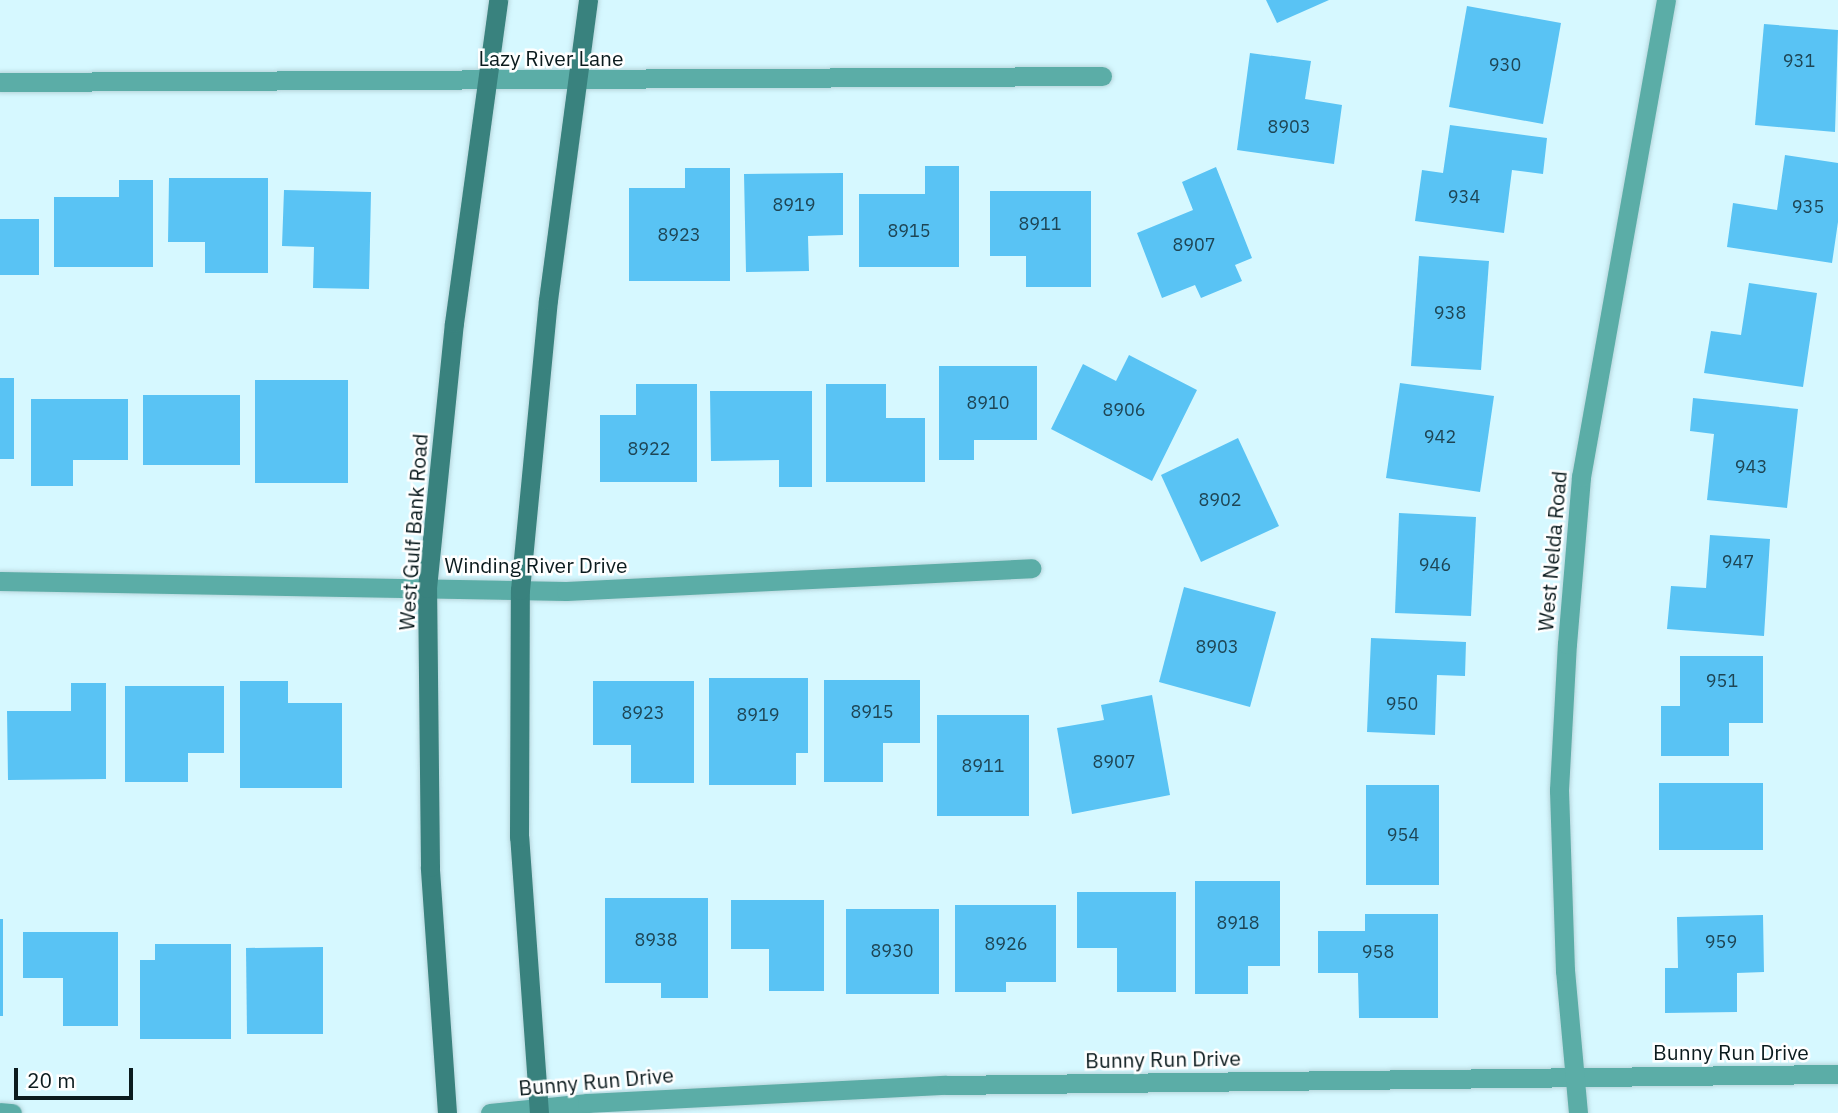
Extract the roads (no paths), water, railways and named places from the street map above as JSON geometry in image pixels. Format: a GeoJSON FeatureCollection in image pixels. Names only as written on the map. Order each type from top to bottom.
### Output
{"type":"FeatureCollection","features":[{"type":"Feature","properties":{"kind":"main road","name":"West Gulf Bank Road"},"geometry":{"type":"LineString","coordinates":[[447,1113],[430,867],[427,588],[454,323],[498,0]]}},
{"type":"Feature","properties":{"kind":"main road"},"geometry":{"type":"LineString","coordinates":[[539,1110],[519,837],[520,590],[548,300],[588,0]]}},
{"type":"Feature","properties":{"kind":"street","name":"West Nelda Road"},"geometry":{"type":"LineString","coordinates":[[1578,1113],[1565,971],[1559,790],[1567,644],[1581,477],[1666,0]]}},
{"type":"Feature","properties":{"kind":"street","name":"Lazy River Lane"},"geometry":{"type":"LineString","coordinates":[[0,82],[1102,76]]}},
{"type":"Feature","properties":{"kind":"street","name":"Winding River Drive"},"geometry":{"type":"LineString","coordinates":[[0,581],[566,591],[1031,568]]}},
{"type":"Feature","properties":{"kind":"street","name":"Bunny Run Drive"},"geometry":{"type":"LineString","coordinates":[[491,1113],[766,1092],[946,1085],[1838,1074]]}},
{"type":"Feature","properties":{"kind":"street"},"geometry":{"type":"LineString","coordinates":[[0,1112],[12,1113]]}}]}
